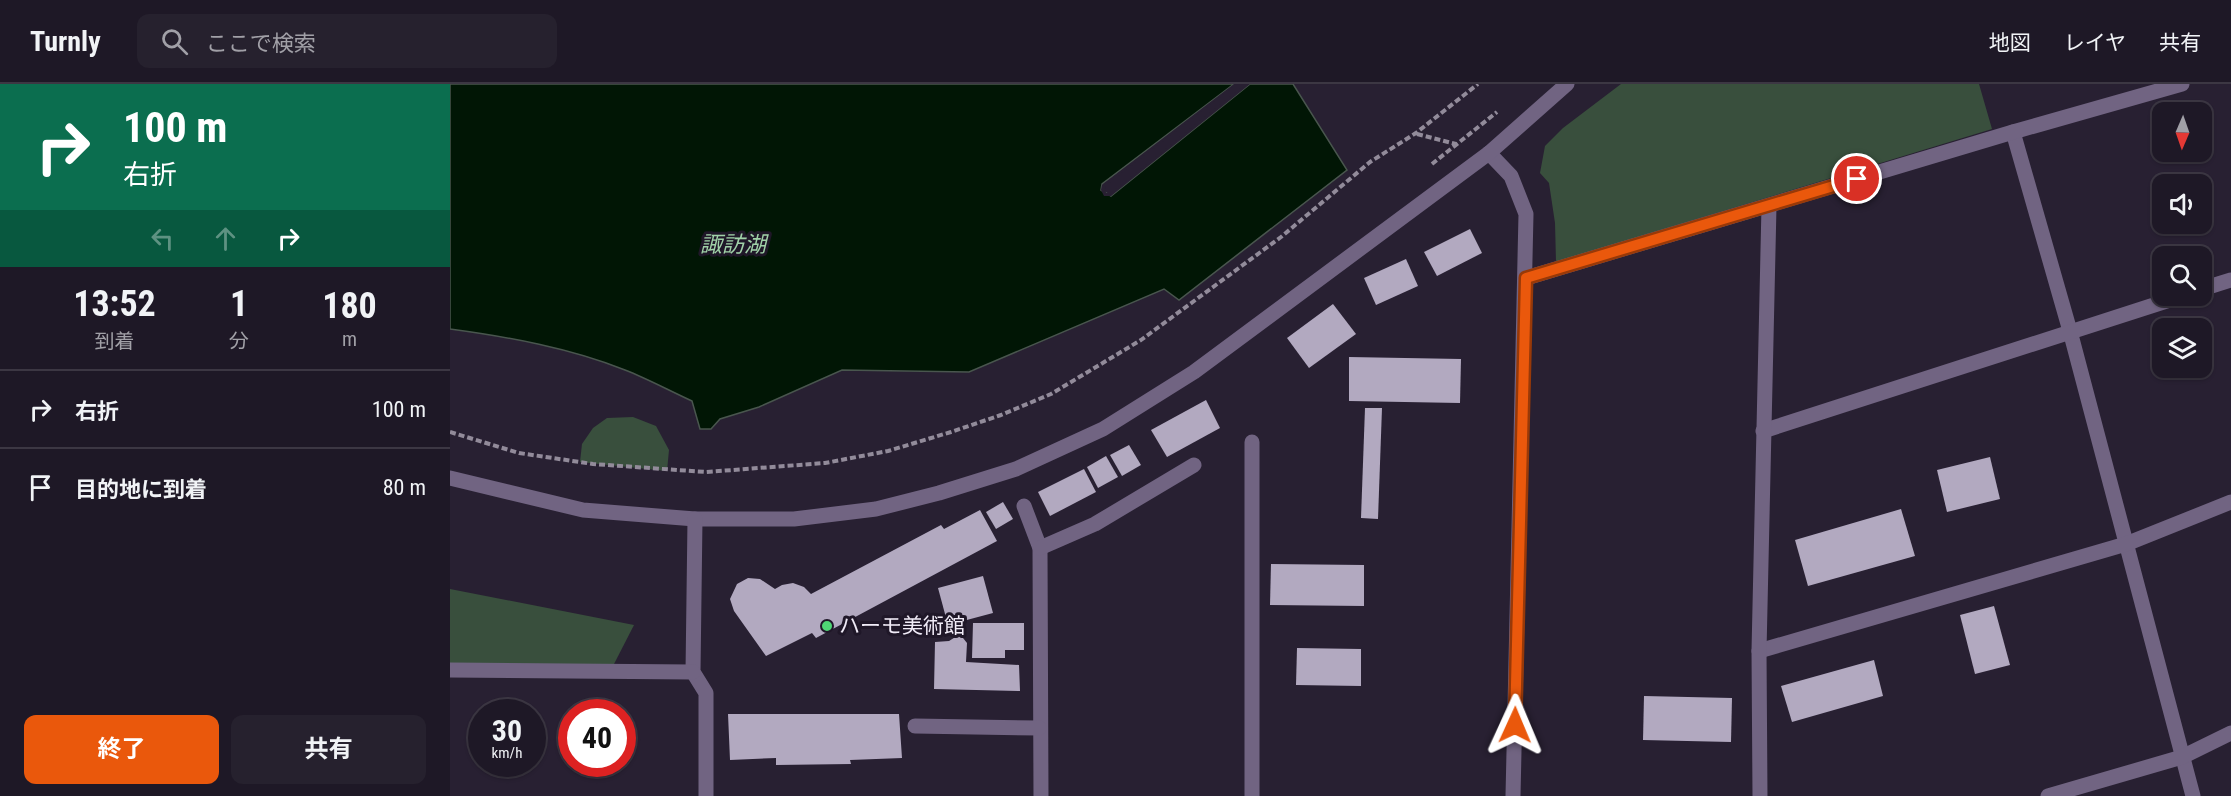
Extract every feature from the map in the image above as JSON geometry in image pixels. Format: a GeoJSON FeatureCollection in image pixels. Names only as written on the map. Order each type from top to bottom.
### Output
{"type":"FeatureCollection","features":[{"type":"Feature","properties":{"kind":"street"},"geometry":{"type":"LineString","coordinates":[[450,478],[583,510],[695,519],[794,519],[876,509],[1016,469],[1103,429],[1194,372],[1489,153],[1567,84]]}},
{"type":"Feature","properties":{"kind":"street"},"geometry":{"type":"LineString","coordinates":[[1526,278],[2013,132],[2182,84]]}},
{"type":"Feature","properties":{"kind":"street"},"geometry":{"type":"LineString","coordinates":[[2013,132],[2070,331],[2193,796]]}},
{"type":"Feature","properties":{"kind":"street"},"geometry":{"type":"LineString","coordinates":[[1489,153],[1511,176],[1526,214],[1514,796]]}},
{"type":"Feature","properties":{"kind":"street"},"geometry":{"type":"LineString","coordinates":[[1760,796],[1759,651],[1769,206]]}},
{"type":"Feature","properties":{"kind":"street"},"geometry":{"type":"LineString","coordinates":[[2212,286],[2231,280]]}},
{"type":"Feature","properties":{"kind":"street"},"geometry":{"type":"LineString","coordinates":[[1763,431],[2152,305]]}},
{"type":"Feature","properties":{"kind":"street"},"geometry":{"type":"LineString","coordinates":[[1252,442],[1252,796]]}},
{"type":"Feature","properties":{"kind":"street"},"geometry":{"type":"LineString","coordinates":[[1040,548],[1095,524],[1194,465]]}},
{"type":"Feature","properties":{"kind":"street"},"geometry":{"type":"LineString","coordinates":[[1759,651],[2126,544],[2231,502]]}},
{"type":"Feature","properties":{"kind":"street"},"geometry":{"type":"LineString","coordinates":[[1024,507],[1040,548],[1041,796]]}},
{"type":"Feature","properties":{"kind":"street"},"geometry":{"type":"LineString","coordinates":[[695,519],[693,672],[706,693],[706,796]]}},
{"type":"Feature","properties":{"kind":"street"},"geometry":{"type":"LineString","coordinates":[[450,670],[693,672]]}},
{"type":"Feature","properties":{"kind":"street"},"geometry":{"type":"LineString","coordinates":[[915,726],[1039,728]]}},
{"type":"Feature","properties":{"kind":"street"},"geometry":{"type":"LineString","coordinates":[[2048,796],[2182,757],[2231,733]]}},
{"type":"Feature","properties":{"kind":"path"},"geometry":{"type":"LineString","coordinates":[[450,432],[519,453],[593,464],[706,472],[825,462],[888,451],[951,432],[1001,415],[1051,394],[1141,340],[1281,237],[1370,162],[1416,134],[1479,84]]}},
{"type":"Feature","properties":{"kind":"path"},"geometry":{"type":"LineString","coordinates":[[1429,166],[1499,111]]}},
{"type":"Feature","properties":{"kind":"path"},"geometry":{"type":"LineString","coordinates":[[1416,134],[1457,144]]}},
{"type":"Feature","properties":{"kind":"shaded area"},"geometry":{"type":"Polygon","coordinates":[[[1621,84],[1979,84],[1992,129],[1556,262],[1555,223],[1549,183],[1540,173],[1545,146],[1563,128],[1621,84]]]}},
{"type":"Feature","properties":{"kind":"shaded area"},"geometry":{"type":"Polygon","coordinates":[[[633,417],[656,426],[669,450],[667,471],[580,462],[582,444],[593,428],[607,418],[633,417]]]}},
{"type":"Feature","properties":{"kind":"shaded area"},"geometry":{"type":"Polygon","coordinates":[[[450,589],[634,625],[614,664],[450,665],[450,589]]]}},
{"type":"Feature","properties":{"kind":"water","name":"諏訪湖"},"geometry":{"type":"Polygon","coordinates":[[[450,84],[1234,84],[1102,184],[1101,190],[1111,196],[1250,84],[1293,84],[1347,170],[1179,300],[1164,289],[969,372],[842,370],[759,407],[720,419],[711,429],[700,429],[692,401],[625,370],[583,355],[539,344],[450,329],[450,84]]]}},
{"type":"Feature","properties":{"kind":"pier"},"geometry":{"type":"Polygon","coordinates":[[[1237,84],[1105,186],[1106,193],[1110,193],[1246,84],[1250,84],[1111,196],[1104,196],[1101,190],[1102,185],[1237,84]]]}},
{"type":"Feature","properties":{"kind":"building"},"geometry":{"type":"Polygon","coordinates":[[[1470,229],[1482,253],[1437,276],[1424,252],[1470,229]]]}},
{"type":"Feature","properties":{"kind":"building"},"geometry":{"type":"Polygon","coordinates":[[[1406,259],[1418,286],[1376,305],[1364,278],[1406,259]]]}},
{"type":"Feature","properties":{"kind":"building"},"geometry":{"type":"Polygon","coordinates":[[[1333,304],[1356,334],[1309,368],[1287,338],[1333,304]]]}},
{"type":"Feature","properties":{"kind":"building"},"geometry":{"type":"Polygon","coordinates":[[[1349,357],[1461,359],[1460,403],[1349,401],[1349,357]]]}},
{"type":"Feature","properties":{"kind":"building"},"geometry":{"type":"Polygon","coordinates":[[[1206,400],[1220,428],[1167,457],[1151,430],[1206,400]]]}},
{"type":"Feature","properties":{"kind":"building"},"geometry":{"type":"Polygon","coordinates":[[[1365,408],[1382,408],[1378,519],[1361,518],[1365,408]]]}},
{"type":"Feature","properties":{"kind":"building"},"geometry":{"type":"Polygon","coordinates":[[[1129,445],[1141,465],[1122,476],[1110,455],[1129,445]]]}},
{"type":"Feature","properties":{"kind":"building"},"geometry":{"type":"Polygon","coordinates":[[[1106,456],[1118,477],[1098,488],[1087,467],[1106,456]]]}},
{"type":"Feature","properties":{"kind":"building"},"geometry":{"type":"Polygon","coordinates":[[[1990,457],[2000,499],[1947,512],[1937,470],[1990,457]]]}},
{"type":"Feature","properties":{"kind":"building"},"geometry":{"type":"Polygon","coordinates":[[[1084,469],[1096,492],[1050,516],[1038,492],[1084,469]]]}},
{"type":"Feature","properties":{"kind":"building"},"geometry":{"type":"Polygon","coordinates":[[[1003,502],[1013,519],[996,529],[986,512],[1003,502]]]}},
{"type":"Feature","properties":{"kind":"building"},"geometry":{"type":"Polygon","coordinates":[[[1901,509],[1915,556],[1808,586],[1795,540],[1901,509]]]}},
{"type":"Feature","properties":{"kind":"building"},"geometry":{"type":"Polygon","coordinates":[[[980,510],[997,541],[816,638],[812,633],[766,656],[734,611],[730,599],[737,584],[748,578],[760,579],[775,589],[793,583],[804,587],[811,594],[941,525],[944,529],[980,510]]]}},
{"type":"Feature","properties":{"kind":"building"},"geometry":{"type":"Polygon","coordinates":[[[1271,564],[1364,565],[1364,606],[1270,605],[1271,564]]]}},
{"type":"Feature","properties":{"kind":"building"},"geometry":{"type":"Polygon","coordinates":[[[983,576],[993,613],[948,625],[938,588],[983,576]]]}},
{"type":"Feature","properties":{"kind":"building"},"geometry":{"type":"Polygon","coordinates":[[[1994,606],[2010,665],[1975,674],[1960,615],[1994,606]]]}},
{"type":"Feature","properties":{"kind":"building"},"geometry":{"type":"Polygon","coordinates":[[[973,623],[1024,623],[1024,650],[1005,650],[1005,658],[972,658],[973,623]]]}},
{"type":"Feature","properties":{"kind":"building"},"geometry":{"type":"Polygon","coordinates":[[[957,636],[963,638],[967,643],[966,662],[1019,665],[1020,691],[934,689],[935,642],[949,641],[957,636]]]}},
{"type":"Feature","properties":{"kind":"building"},"geometry":{"type":"Polygon","coordinates":[[[1297,648],[1361,649],[1361,686],[1296,685],[1297,648]]]}},
{"type":"Feature","properties":{"kind":"building"},"geometry":{"type":"Polygon","coordinates":[[[1874,660],[1883,696],[1792,722],[1781,686],[1874,660]]]}},
{"type":"Feature","properties":{"kind":"building"},"geometry":{"type":"Polygon","coordinates":[[[1644,696],[1732,698],[1731,742],[1643,740],[1644,696]]]}},
{"type":"Feature","properties":{"kind":"building"},"geometry":{"type":"Polygon","coordinates":[[[728,714],[899,714],[902,758],[850,760],[851,764],[776,765],[776,758],[730,760],[728,714]]]}},
{"type":"Feature","properties":{"kind":"place","name":"ハーモ美術館"},"geometry":{"type":"Point","coordinates":[827,626]}},
{"type":"Feature","properties":{"kind":"route"},"geometry":{"type":"LineString","coordinates":[[1515,725],[1526,278],[1857,179]]}}]}
